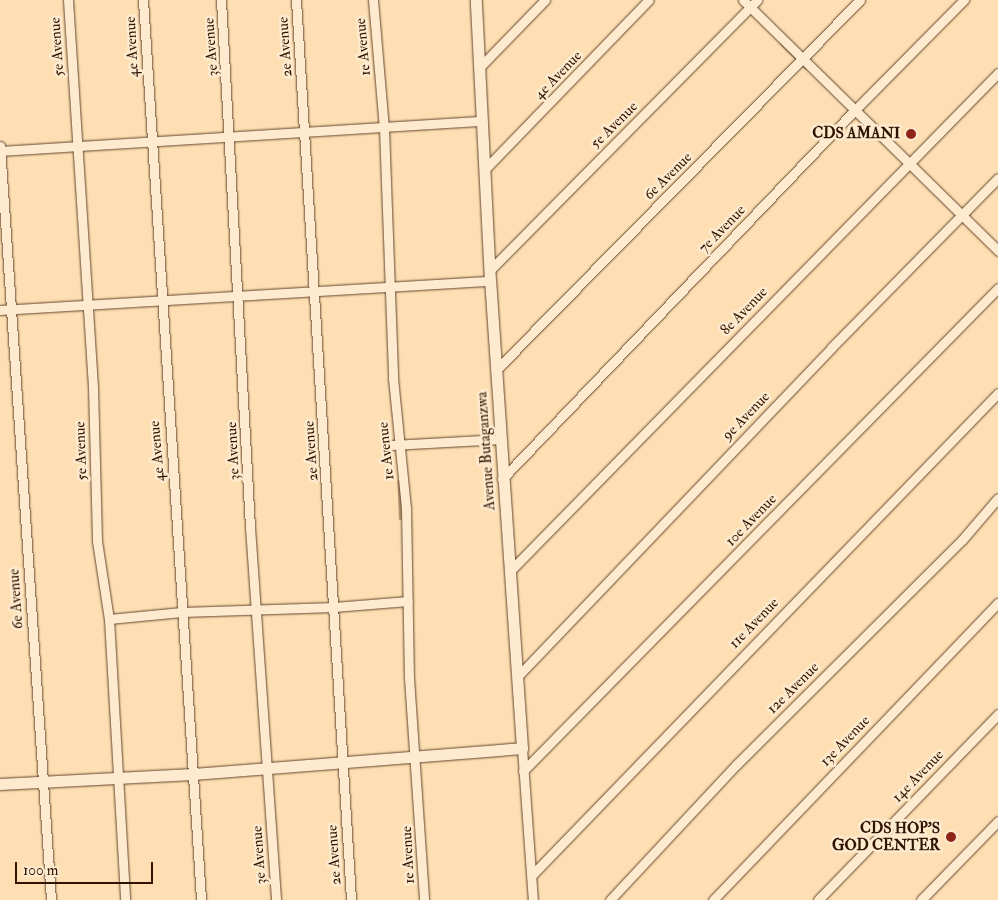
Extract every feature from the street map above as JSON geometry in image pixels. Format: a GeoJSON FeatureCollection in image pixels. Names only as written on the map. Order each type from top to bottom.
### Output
{"type":"FeatureCollection","features":[{"type":"Feature","properties":{"kind":"street","name":"5e Avenue"},"geometry":{"type":"LineString","coordinates":[[68,0],[87,306],[97,541],[109,619],[126,900]]}},
{"type":"Feature","properties":{"kind":"street","name":"4e Avenue"},"geometry":{"type":"LineString","coordinates":[[143,0],[201,900]]}},
{"type":"Feature","properties":{"kind":"street","name":"3e Avenue"},"geometry":{"type":"LineString","coordinates":[[221,0],[276,900]]}},
{"type":"Feature","properties":{"kind":"street","name":"2e Avenue"},"geometry":{"type":"LineString","coordinates":[[296,0],[352,900]]}},
{"type":"Feature","properties":{"kind":"street","name":"1e Avenue"},"geometry":{"type":"LineString","coordinates":[[373,0],[384,128],[396,445],[406,508],[409,678],[417,756],[424,900]]}},
{"type":"Feature","properties":{"kind":"street","name":"Avenue Butaganzwa"},"geometry":{"type":"LineString","coordinates":[[476,0],[502,479],[511,570],[533,900]]}},
{"type":"Feature","properties":{"kind":"street"},"geometry":{"type":"LineString","coordinates":[[479,68],[545,0]]}},
{"type":"Feature","properties":{"kind":"street","name":"4e Avenue"},"geometry":{"type":"LineString","coordinates":[[486,169],[649,0]]}},
{"type":"Feature","properties":{"kind":"street"},"geometry":{"type":"LineString","coordinates":[[743,0],[748,9],[907,166],[959,217],[998,251]]}},
{"type":"Feature","properties":{"kind":"street","name":"5e Avenue"},"geometry":{"type":"LineString","coordinates":[[490,276],[757,0]]}},
{"type":"Feature","properties":{"kind":"street","name":"6e Avenue"},"geometry":{"type":"LineString","coordinates":[[496,370],[860,0]]}},
{"type":"Feature","properties":{"kind":"street","name":"7e Avenue"},"geometry":{"type":"LineString","coordinates":[[502,479],[853,112],[964,0]]}},
{"type":"Feature","properties":{"kind":"street","name":"8e Avenue"},"geometry":{"type":"LineString","coordinates":[[511,570],[998,73]]}},
{"type":"Feature","properties":{"kind":"street"},"geometry":{"type":"LineString","coordinates":[[0,151],[304,134],[482,121]]}},
{"type":"Feature","properties":{"kind":"street","name":"6e Avenue"},"geometry":{"type":"LineString","coordinates":[[0,146],[51,900]]}},
{"type":"Feature","properties":{"kind":"street","name":"9e Avenue"},"geometry":{"type":"LineString","coordinates":[[518,676],[998,178]]}},
{"type":"Feature","properties":{"kind":"street"},"geometry":{"type":"LineString","coordinates":[[0,310],[391,289],[490,276]]}},
{"type":"Feature","properties":{"kind":"street","name":"10e Avenue"},"geometry":{"type":"LineString","coordinates":[[523,771],[998,288]]}},
{"type":"Feature","properties":{"kind":"street","name":"11e Avenue"},"geometry":{"type":"LineString","coordinates":[[532,875],[998,393]]}},
{"type":"Feature","properties":{"kind":"street"},"geometry":{"type":"LineString","coordinates":[[396,445],[501,439]]}},
{"type":"Feature","properties":{"kind":"street","name":"12e Avenue"},"geometry":{"type":"LineString","coordinates":[[610,900],[736,765],[962,540],[998,498]]}},
{"type":"Feature","properties":{"kind":"street"},"geometry":{"type":"LineString","coordinates":[[109,619],[182,612],[257,611],[408,601]]}},
{"type":"Feature","properties":{"kind":"street","name":"13e Avenue"},"geometry":{"type":"LineString","coordinates":[[713,900],[998,603]]}},
{"type":"Feature","properties":{"kind":"street","name":"14e Avenue"},"geometry":{"type":"LineString","coordinates":[[818,900],[998,714]]}},
{"type":"Feature","properties":{"kind":"street"},"geometry":{"type":"LineString","coordinates":[[0,784],[193,774],[522,748]]}},
{"type":"Feature","properties":{"kind":"street"},"geometry":{"type":"LineString","coordinates":[[922,900],[998,821]]}},
{"type":"Feature","properties":{"kind":"waterway"},"geometry":{"type":"LineString","coordinates":[[781,43],[806,68]]}},
{"type":"Feature","properties":{"kind":"waterway"},"geometry":{"type":"LineString","coordinates":[[399,481],[400,518]]}},
{"type":"Feature","properties":{"kind":"place","name":"CDS AMANI"},"geometry":{"type":"Point","coordinates":[911,134]}},
{"type":"Feature","properties":{"kind":"place","name":"CDS HOP'S GOD CENTER"},"geometry":{"type":"Point","coordinates":[951,837]}}]}
